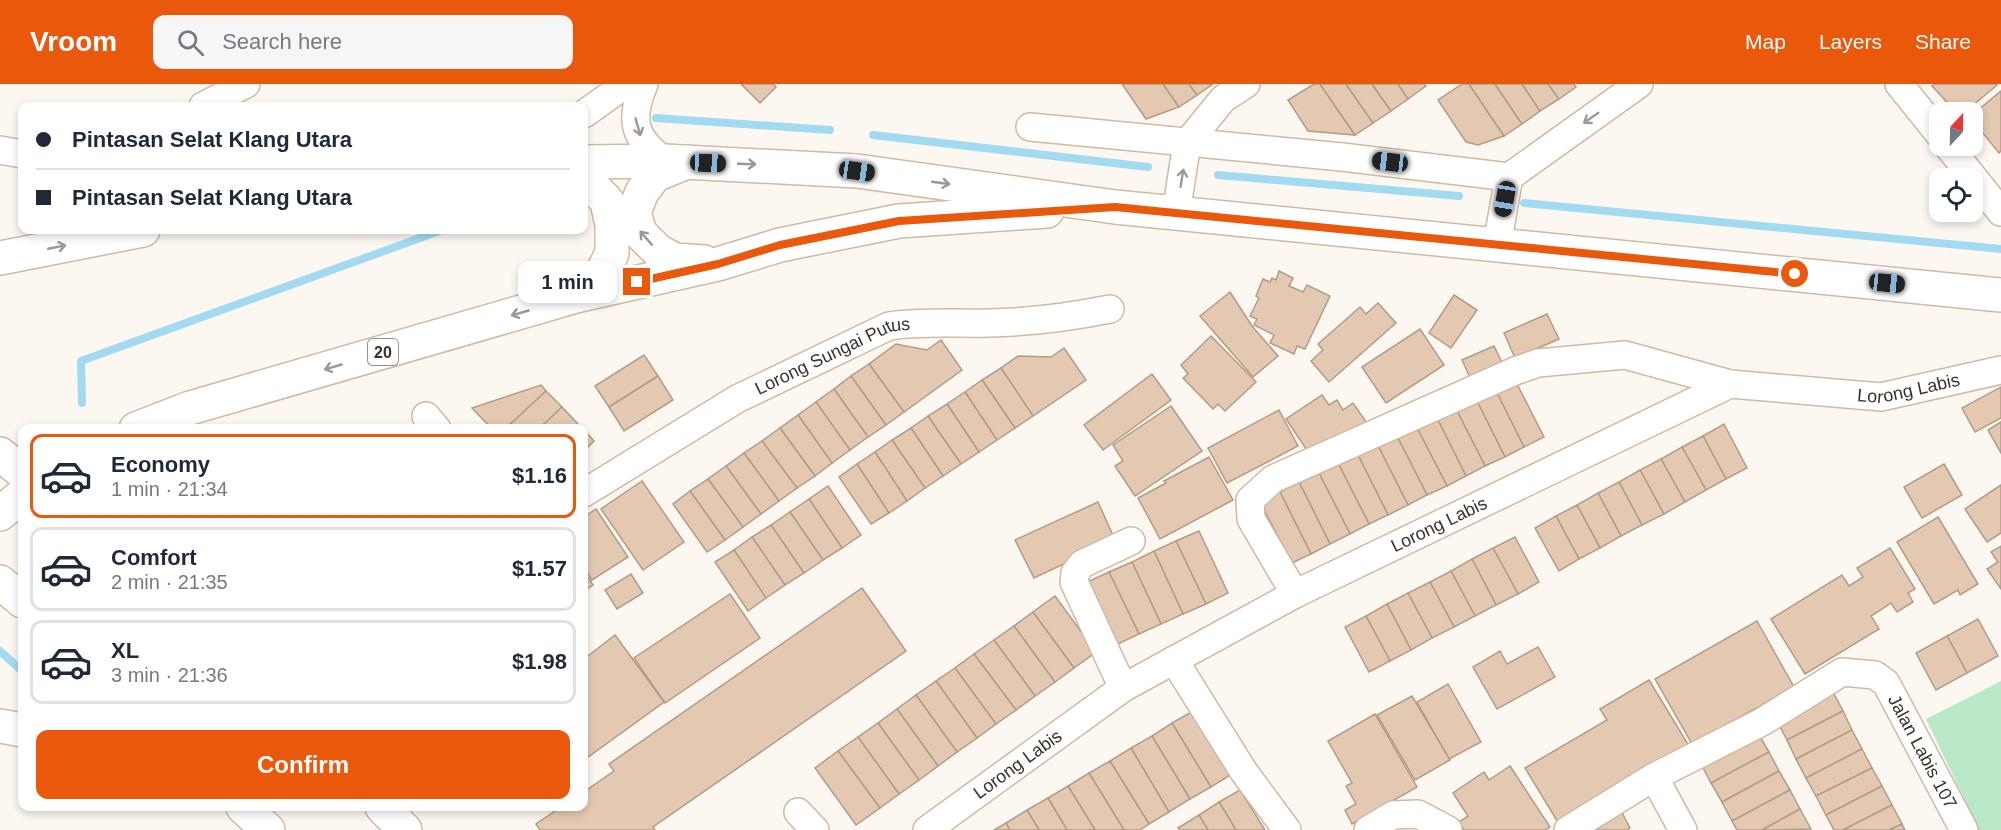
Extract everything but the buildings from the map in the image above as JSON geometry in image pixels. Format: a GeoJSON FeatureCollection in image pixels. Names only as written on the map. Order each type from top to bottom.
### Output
{"type":"FeatureCollection","features":[{"type":"Feature","properties":{"kind":"highway","name":"20"},"geometry":{"type":"LineString","coordinates":[[588,162],[676,161],[857,171],[1115,207],[2001,295]]}},
{"type":"Feature","properties":{"kind":"highway"},"geometry":{"type":"LineString","coordinates":[[676,161],[655,175],[642,192],[634,212],[640,233],[658,251],[675,260],[718,264]]}},
{"type":"Feature","properties":{"kind":"highway"},"geometry":{"type":"LineString","coordinates":[[576,296],[599,279],[612,253],[612,226],[607,201],[588,184]]}},
{"type":"Feature","properties":{"kind":"highway","name":"20"},"geometry":{"type":"LineString","coordinates":[[160,424],[185,419],[576,296],[718,264],[780,245],[899,221],[1115,207]]}},
{"type":"Feature","properties":{"kind":"highway"},"geometry":{"type":"LineString","coordinates":[[0,258],[123,234]]}},
{"type":"Feature","properties":{"kind":"highway"},"geometry":{"type":"LineString","coordinates":[[0,454],[18,469]]}},
{"type":"Feature","properties":{"kind":"highway"},"geometry":{"type":"LineString","coordinates":[[0,514],[18,498]]}},
{"type":"Feature","properties":{"kind":"highway"},"geometry":{"type":"LineString","coordinates":[[0,582],[18,598]]}},
{"type":"Feature","properties":{"kind":"highway"},"geometry":{"type":"LineString","coordinates":[[0,726],[18,729]]}},
{"type":"Feature","properties":{"kind":"highway"},"geometry":{"type":"LineString","coordinates":[[247,811],[268,830]]}},
{"type":"Feature","properties":{"kind":"highway"},"geometry":{"type":"LineString","coordinates":[[386,811],[405,830]]}},
{"type":"Feature","properties":{"kind":"street"},"geometry":{"type":"LineString","coordinates":[[211,102],[246,84]]}},
{"type":"Feature","properties":{"kind":"street"},"geometry":{"type":"LineString","coordinates":[[588,111],[626,84]]}},
{"type":"Feature","properties":{"kind":"street"},"geometry":{"type":"LineString","coordinates":[[644,84],[637,100],[634,118],[639,135],[649,149],[676,161]]}},
{"type":"Feature","properties":{"kind":"street"},"geometry":{"type":"LineString","coordinates":[[1176,213],[1187,143],[1223,99],[1246,84]]}},
{"type":"Feature","properties":{"kind":"street"},"geometry":{"type":"LineString","coordinates":[[1030,127],[1342,157],[1509,177],[1639,84]]}},
{"type":"Feature","properties":{"kind":"street"},"geometry":{"type":"LineString","coordinates":[[1899,84],[1929,121]]}},
{"type":"Feature","properties":{"kind":"street"},"geometry":{"type":"LineString","coordinates":[[0,150],[18,153]]}},
{"type":"Feature","properties":{"kind":"street"},"geometry":{"type":"LineString","coordinates":[[1956,156],[2001,212]]}},
{"type":"Feature","properties":{"kind":"street"},"geometry":{"type":"LineString","coordinates":[[1497,245],[1509,177]]}},
{"type":"Feature","properties":{"kind":"street","name":"Lorong Sungai Putus"},"geometry":{"type":"LineString","coordinates":[[588,491],[736,399],[889,326],[912,322],[990,323],[1052,320],[1110,309]]}},
{"type":"Feature","properties":{"kind":"street"},"geometry":{"type":"LineString","coordinates":[[1295,594],[1251,519],[1250,500],[1274,479],[1538,363],[1625,355],[1730,384]]}},
{"type":"Feature","properties":{"kind":"street","name":"Lorong Labis"},"geometry":{"type":"LineString","coordinates":[[927,830],[1123,688],[1295,594],[1730,384],[1881,397],[2001,370]]}},
{"type":"Feature","properties":{"kind":"street"},"geometry":{"type":"LineString","coordinates":[[1123,688],[1074,582],[1075,573],[1082,564],[1131,541]]}},
{"type":"Feature","properties":{"kind":"street"},"geometry":{"type":"LineString","coordinates":[[1174,660],[1244,772],[1287,830]]}},
{"type":"Feature","properties":{"kind":"street","name":"Jalan Labis 107"},"geometry":{"type":"LineString","coordinates":[[1654,777],[1762,722],[1842,672],[1875,675],[1886,683],[1964,830]]}},
{"type":"Feature","properties":{"kind":"street"},"geometry":{"type":"LineString","coordinates":[[1568,830],[1654,777],[1683,830]]}},
{"type":"Feature","properties":{"kind":"street"},"geometry":{"type":"LineString","coordinates":[[1368,830],[1393,815],[1418,814],[1448,830]]}},
{"type":"Feature","properties":{"kind":"green space"},"geometry":{"type":"Polygon","coordinates":[[[2001,681],[2001,830],[1979,830],[1926,719],[2001,681]]]}},
{"type":"Feature","properties":{"kind":"waterway"},"geometry":{"type":"LineString","coordinates":[[656,118],[830,130]]}},
{"type":"Feature","properties":{"kind":"waterway"},"geometry":{"type":"LineString","coordinates":[[873,135],[1148,167]]}},
{"type":"Feature","properties":{"kind":"waterway"},"geometry":{"type":"LineString","coordinates":[[1218,175],[1459,196]]}},
{"type":"Feature","properties":{"kind":"waterway"},"geometry":{"type":"LineString","coordinates":[[1524,203],[2001,249]]}},
{"type":"Feature","properties":{"kind":"waterway"},"geometry":{"type":"LineString","coordinates":[[82,403],[81,361],[431,234]]}},
{"type":"Feature","properties":{"kind":"waterway"},"geometry":{"type":"LineString","coordinates":[[0,651],[18,667]]}},
{"type":"Feature","properties":{"kind":"route"},"geometry":{"type":"LineString","coordinates":[[637,282],[718,264],[780,245],[899,221],[1115,207],[1795,274]]}}]}
